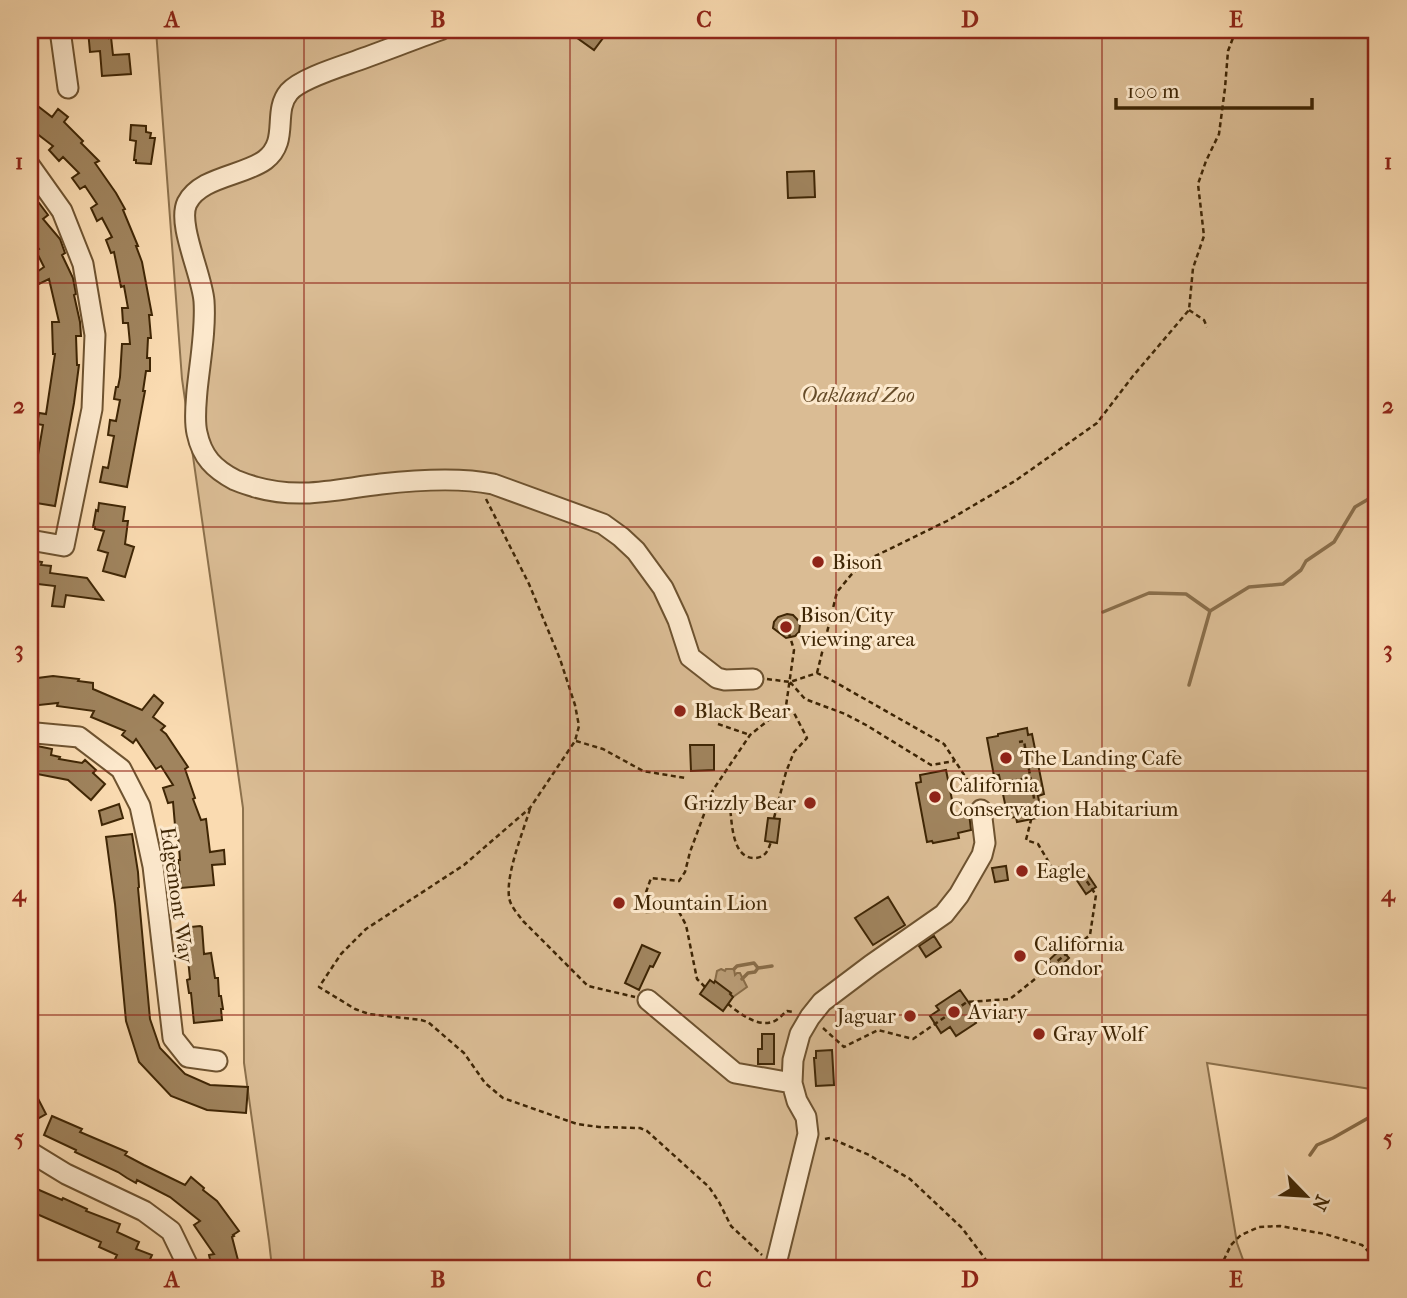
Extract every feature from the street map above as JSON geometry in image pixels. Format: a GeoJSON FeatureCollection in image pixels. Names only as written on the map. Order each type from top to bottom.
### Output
{"type":"FeatureCollection","features":[{"type":"Feature","properties":{"kind":"street"},"geometry":{"type":"LineString","coordinates":[[60,30],[68,88]]}},
{"type":"Feature","properties":{"kind":"street"},"geometry":{"type":"LineString","coordinates":[[440,30],[310,78],[299,85],[289,92],[282,108],[278,145],[271,155],[257,166],[208,184],[195,193],[187,204],[185,223],[204,299],[205,320],[196,431],[206,459],[237,481],[284,493],[307,494],[384,484],[477,481],[493,484],[603,524],[636,551],[663,589],[678,620],[690,657],[717,678],[753,679]]}},
{"type":"Feature","properties":{"kind":"street"},"geometry":{"type":"LineString","coordinates":[[30,166],[62,211],[83,264],[95,335],[92,409],[64,546],[30,540]]}},
{"type":"Feature","properties":{"kind":"street","name":"Edgemont Way"},"geometry":{"type":"LineString","coordinates":[[30,734],[79,737],[121,769],[141,806],[153,866],[173,1038],[188,1057],[217,1061]]}},
{"type":"Feature","properties":{"kind":"street"},"geometry":{"type":"LineString","coordinates":[[776,1265],[808,1134],[806,1117],[797,1101],[792,1083],[793,1060],[800,1034],[822,1002],[944,914],[959,895],[982,855],[985,843],[981,810]]}},
{"type":"Feature","properties":{"kind":"street"},"geometry":{"type":"LineString","coordinates":[[648,1000],[735,1073],[792,1083]]}},
{"type":"Feature","properties":{"kind":"street"},"geometry":{"type":"LineString","coordinates":[[30,1152],[66,1174],[144,1212],[171,1231],[187,1268]]}},
{"type":"Feature","properties":{"kind":"path"},"geometry":{"type":"LineString","coordinates":[[817,673],[836,592],[851,575],[867,560],[947,521],[1015,481],[1097,423],[1189,310],[1194,268],[1204,236],[1198,184],[1219,134],[1228,51],[1236,30]]}},
{"type":"Feature","properties":{"kind":"path"},"geometry":{"type":"LineString","coordinates":[[1189,310],[1204,320],[1207,327]]}},
{"type":"Feature","properties":{"kind":"path"},"geometry":{"type":"LineString","coordinates":[[477,481],[529,584],[560,659],[579,726],[575,741],[530,808],[464,865],[366,929],[341,954],[319,987],[355,1009],[369,1014],[428,1023],[464,1053],[485,1083],[503,1098],[577,1124],[640,1128],[647,1131],[709,1187],[731,1226],[756,1251],[776,1265]]}},
{"type":"Feature","properties":{"kind":"path"},"geometry":{"type":"LineString","coordinates":[[705,987],[697,979],[686,925],[678,910],[646,912],[643,901],[651,878],[679,881],[685,872],[713,790],[750,735],[786,706],[794,650],[787,626]]}},
{"type":"Feature","properties":{"kind":"path"},"geometry":{"type":"LineString","coordinates":[[753,679],[790,681],[817,673],[944,744],[972,788],[1030,778]]}},
{"type":"Feature","properties":{"kind":"path"},"geometry":{"type":"LineString","coordinates":[[790,681],[806,699],[866,725],[931,765],[955,761]]}},
{"type":"Feature","properties":{"kind":"path"},"geometry":{"type":"LineString","coordinates":[[774,818],[794,752],[807,738],[793,711],[786,706]]}},
{"type":"Feature","properties":{"kind":"path"},"geometry":{"type":"LineString","coordinates":[[718,724],[750,735]]}},
{"type":"Feature","properties":{"kind":"path"},"geometry":{"type":"LineString","coordinates":[[575,741],[603,749],[643,771],[685,778]]}},
{"type":"Feature","properties":{"kind":"path"},"geometry":{"type":"LineString","coordinates":[[728,1004],[741,1015],[760,1022],[772,1022],[787,1011],[810,1017],[844,1047],[878,1030],[913,1039],[967,1002],[1010,999],[1090,935],[1096,895],[1080,871],[1051,866],[1038,844],[1026,840],[1035,804],[1024,741],[1018,742]]}},
{"type":"Feature","properties":{"kind":"path"},"geometry":{"type":"LineString","coordinates":[[708,803],[730,807],[737,847],[742,853],[751,858],[762,857],[771,842]]}},
{"type":"Feature","properties":{"kind":"path"},"geometry":{"type":"LineString","coordinates":[[530,808],[511,872],[509,898],[514,910],[588,986],[648,1000]]}},
{"type":"Feature","properties":{"kind":"path"},"geometry":{"type":"LineString","coordinates":[[806,1142],[830,1138],[869,1155],[910,1179],[962,1228],[992,1268]]}},
{"type":"Feature","properties":{"kind":"path"},"geometry":{"type":"LineString","coordinates":[[1220,1268],[1231,1245],[1241,1235],[1259,1227],[1269,1226],[1325,1234],[1362,1245],[1377,1260]]}},
{"type":"Feature","properties":{"kind":"green space","name":"Oakland Zoo"},"geometry":{"type":"Polygon","coordinates":[[[156,30],[1377,30],[1377,1090],[1207,1063],[1237,1243],[1246,1268],[272,1268],[244,1063],[243,808],[182,379],[156,30]]]}},
{"type":"Feature","properties":{"kind":"shaded area"},"geometry":{"type":"Polygon","coordinates":[[[734,969],[735,975],[740,973],[747,987],[733,997],[715,981],[717,971],[734,969]]]}},
{"type":"Feature","properties":{"kind":"building"},"geometry":{"type":"Polygon","coordinates":[[[88,30],[108,30],[113,55],[129,54],[131,74],[102,76],[100,51],[90,52],[88,30]]]}},
{"type":"Feature","properties":{"kind":"building"},"geometry":{"type":"Polygon","coordinates":[[[566,30],[609,30],[594,50],[566,30]]]}},
{"type":"Feature","properties":{"kind":"building"},"geometry":{"type":"Polygon","coordinates":[[[30,100],[52,117],[58,109],[68,117],[64,122],[99,161],[95,163],[125,209],[123,210],[138,246],[152,315],[149,315],[151,338],[148,338],[147,358],[150,358],[150,371],[146,371],[145,391],[127,487],[100,482],[103,467],[108,468],[114,436],[108,435],[110,420],[116,421],[120,400],[114,399],[120,377],[122,344],[130,344],[128,323],[123,323],[122,308],[128,308],[124,286],[121,287],[114,252],[111,253],[106,240],[112,237],[102,218],[97,221],[91,208],[97,204],[85,186],[80,189],[72,178],[79,173],[63,157],[59,161],[49,150],[53,146],[36,133],[30,142],[30,100]]]}},
{"type":"Feature","properties":{"kind":"building"},"geometry":{"type":"Polygon","coordinates":[[[131,125],[146,126],[146,132],[151,133],[150,138],[155,138],[151,164],[136,163],[134,160],[136,141],[130,140],[131,125]]]}},
{"type":"Feature","properties":{"kind":"building"},"geometry":{"type":"Polygon","coordinates":[[[814,171],[815,197],[788,198],[787,172],[814,171]]]}},
{"type":"Feature","properties":{"kind":"building"},"geometry":{"type":"Polygon","coordinates":[[[30,197],[39,203],[48,215],[43,219],[60,239],[65,253],[62,255],[73,278],[80,322],[81,336],[76,336],[79,365],[74,403],[55,506],[30,502],[43,425],[37,424],[39,413],[46,414],[55,354],[52,322],[59,322],[49,279],[39,284],[34,274],[44,267],[36,251],[39,249],[30,237],[30,197]]]}},
{"type":"Feature","properties":{"kind":"building"},"geometry":{"type":"Polygon","coordinates":[[[99,503],[125,507],[123,521],[128,521],[125,544],[134,547],[125,577],[103,571],[108,553],[98,550],[104,531],[93,527],[99,503]]]}},
{"type":"Feature","properties":{"kind":"building"},"geometry":{"type":"Polygon","coordinates":[[[30,560],[51,566],[50,573],[87,578],[103,600],[66,595],[64,607],[52,606],[55,586],[30,583],[30,560]]]}},
{"type":"Feature","properties":{"kind":"building","name":"Bison/City viewing area"},"geometry":{"type":"Polygon","coordinates":[[[793,615],[800,625],[795,636],[786,638],[773,628],[778,617],[793,615]]]}},
{"type":"Feature","properties":{"kind":"building"},"geometry":{"type":"Polygon","coordinates":[[[53,676],[93,683],[93,689],[142,710],[154,695],[163,703],[153,717],[165,726],[161,730],[188,767],[185,769],[195,798],[193,799],[201,820],[206,819],[210,852],[224,850],[225,864],[212,865],[214,885],[181,888],[173,802],[168,803],[163,788],[173,785],[161,766],[156,769],[136,739],[133,743],[122,735],[125,731],[91,717],[94,711],[57,706],[58,703],[30,706],[30,679],[53,676]]]}},
{"type":"Feature","properties":{"kind":"building"},"geometry":{"type":"Polygon","coordinates":[[[1027,728],[1028,735],[1032,734],[1044,794],[1038,796],[1042,817],[1017,822],[1016,817],[1008,818],[999,775],[994,776],[987,738],[1027,728]]]}},
{"type":"Feature","properties":{"kind":"building"},"geometry":{"type":"Polygon","coordinates":[[[690,745],[714,745],[714,770],[691,771],[690,745]]]}},
{"type":"Feature","properties":{"kind":"building"},"geometry":{"type":"Polygon","coordinates":[[[37,746],[52,749],[51,755],[60,757],[59,759],[82,763],[85,760],[96,770],[93,773],[105,784],[91,800],[68,780],[32,773],[37,746]]]}},
{"type":"Feature","properties":{"kind":"building","name":"California Conservation Habitarium"},"geometry":{"type":"Polygon","coordinates":[[[946,770],[955,815],[969,813],[971,830],[958,833],[959,838],[927,842],[916,783],[921,782],[920,775],[946,770]]]}},
{"type":"Feature","properties":{"kind":"building"},"geometry":{"type":"Polygon","coordinates":[[[119,804],[123,818],[102,825],[99,811],[119,804]]]}},
{"type":"Feature","properties":{"kind":"building"},"geometry":{"type":"Polygon","coordinates":[[[768,818],[780,819],[777,843],[765,841],[768,818]]]}},
{"type":"Feature","properties":{"kind":"building"},"geometry":{"type":"Polygon","coordinates":[[[132,834],[138,872],[150,1019],[160,1048],[185,1074],[210,1085],[248,1087],[246,1113],[207,1110],[171,1096],[139,1062],[126,1021],[106,837],[132,834]]]}},
{"type":"Feature","properties":{"kind":"building"},"geometry":{"type":"Polygon","coordinates":[[[1006,866],[1008,880],[995,882],[992,868],[1006,866]]]}},
{"type":"Feature","properties":{"kind":"building"},"geometry":{"type":"Polygon","coordinates":[[[1086,872],[1096,887],[1086,894],[1076,879],[1086,872]]]}},
{"type":"Feature","properties":{"kind":"building"},"geometry":{"type":"Polygon","coordinates":[[[888,897],[905,925],[873,945],[855,918],[888,897]]]}},
{"type":"Feature","properties":{"kind":"building"},"geometry":{"type":"Polygon","coordinates":[[[200,926],[204,954],[211,953],[223,1009],[222,1020],[194,1023],[182,928],[200,926]]]}},
{"type":"Feature","properties":{"kind":"building"},"geometry":{"type":"Polygon","coordinates":[[[934,936],[941,947],[926,957],[919,946],[934,936]]]}},
{"type":"Feature","properties":{"kind":"building"},"geometry":{"type":"Polygon","coordinates":[[[642,945],[660,953],[653,967],[650,966],[639,990],[625,983],[642,945]]]}},
{"type":"Feature","properties":{"kind":"building"},"geometry":{"type":"Polygon","coordinates":[[[1061,949],[1069,958],[1056,970],[1048,961],[1061,949]]]}},
{"type":"Feature","properties":{"kind":"building"},"geometry":{"type":"Polygon","coordinates":[[[710,980],[714,983],[715,981],[733,997],[723,1011],[700,994],[710,980]]]}},
{"type":"Feature","properties":{"kind":"building","name":"Aviary"},"geometry":{"type":"Polygon","coordinates":[[[960,990],[974,1010],[970,1013],[976,1023],[956,1036],[950,1027],[941,1033],[930,1016],[939,1010],[936,1006],[960,990]]]}},
{"type":"Feature","properties":{"kind":"building"},"geometry":{"type":"Polygon","coordinates":[[[762,1034],[774,1034],[774,1064],[758,1064],[762,1034]]]}},
{"type":"Feature","properties":{"kind":"building"},"geometry":{"type":"Polygon","coordinates":[[[832,1050],[834,1085],[816,1086],[816,1051],[832,1050]]]}},
{"type":"Feature","properties":{"kind":"building"},"geometry":{"type":"Polygon","coordinates":[[[30,1083],[46,1114],[30,1123],[30,1083]]]}},
{"type":"Feature","properties":{"kind":"building"},"geometry":{"type":"Polygon","coordinates":[[[52,1116],[82,1129],[80,1132],[127,1152],[125,1155],[185,1185],[191,1177],[217,1201],[239,1231],[232,1237],[240,1268],[212,1268],[209,1255],[214,1254],[194,1225],[200,1221],[170,1197],[137,1180],[136,1183],[44,1135],[52,1116]]]}},
{"type":"Feature","properties":{"kind":"building"},"geometry":{"type":"Polygon","coordinates":[[[30,1186],[120,1224],[117,1232],[139,1242],[136,1249],[152,1255],[146,1268],[129,1268],[116,1262],[117,1255],[99,1247],[101,1242],[30,1211],[30,1186]]]}},
{"type":"Feature","properties":{"kind":"waterway"},"geometry":{"type":"LineString","coordinates":[[1103,612],[1149,593],[1186,594],[1210,611],[1249,587],[1283,584],[1301,570],[1306,561],[1334,542],[1355,507],[1377,494]]}},
{"type":"Feature","properties":{"kind":"waterway"},"geometry":{"type":"LineString","coordinates":[[1189,685],[1210,611]]}},
{"type":"Feature","properties":{"kind":"waterway"},"geometry":{"type":"LineString","coordinates":[[734,969],[754,963],[758,968]]}},
{"type":"Feature","properties":{"kind":"waterway"},"geometry":{"type":"LineString","coordinates":[[742,979],[758,968],[772,966]]}},
{"type":"Feature","properties":{"kind":"waterway"},"geometry":{"type":"LineString","coordinates":[[1310,1155],[1317,1145],[1377,1113]]}},
{"type":"Feature","properties":{"kind":"place","name":"Bison"},"geometry":{"type":"Point","coordinates":[818,562]}},
{"type":"Feature","properties":{"kind":"place","name":"Bison/City viewing area"},"geometry":{"type":"Point","coordinates":[786,627]}},
{"type":"Feature","properties":{"kind":"place","name":"Black Bear"},"geometry":{"type":"Point","coordinates":[680,711]}},
{"type":"Feature","properties":{"kind":"place","name":"The Landing Cafe"},"geometry":{"type":"Point","coordinates":[1006,758]}},
{"type":"Feature","properties":{"kind":"place","name":"California Conservation Habitarium"},"geometry":{"type":"Point","coordinates":[935,797]}},
{"type":"Feature","properties":{"kind":"place","name":"Grizzly Bear"},"geometry":{"type":"Point","coordinates":[810,803]}},
{"type":"Feature","properties":{"kind":"place","name":"Eagle"},"geometry":{"type":"Point","coordinates":[1022,871]}},
{"type":"Feature","properties":{"kind":"place","name":"Mountain Lion"},"geometry":{"type":"Point","coordinates":[619,903]}},
{"type":"Feature","properties":{"kind":"place","name":"California Condor"},"geometry":{"type":"Point","coordinates":[1020,956]}},
{"type":"Feature","properties":{"kind":"place","name":"Aviary"},"geometry":{"type":"Point","coordinates":[954,1012]}},
{"type":"Feature","properties":{"kind":"place","name":"Jaguar"},"geometry":{"type":"Point","coordinates":[910,1016]}},
{"type":"Feature","properties":{"kind":"place","name":"Gray Wolf"},"geometry":{"type":"Point","coordinates":[1039,1034]}}]}
